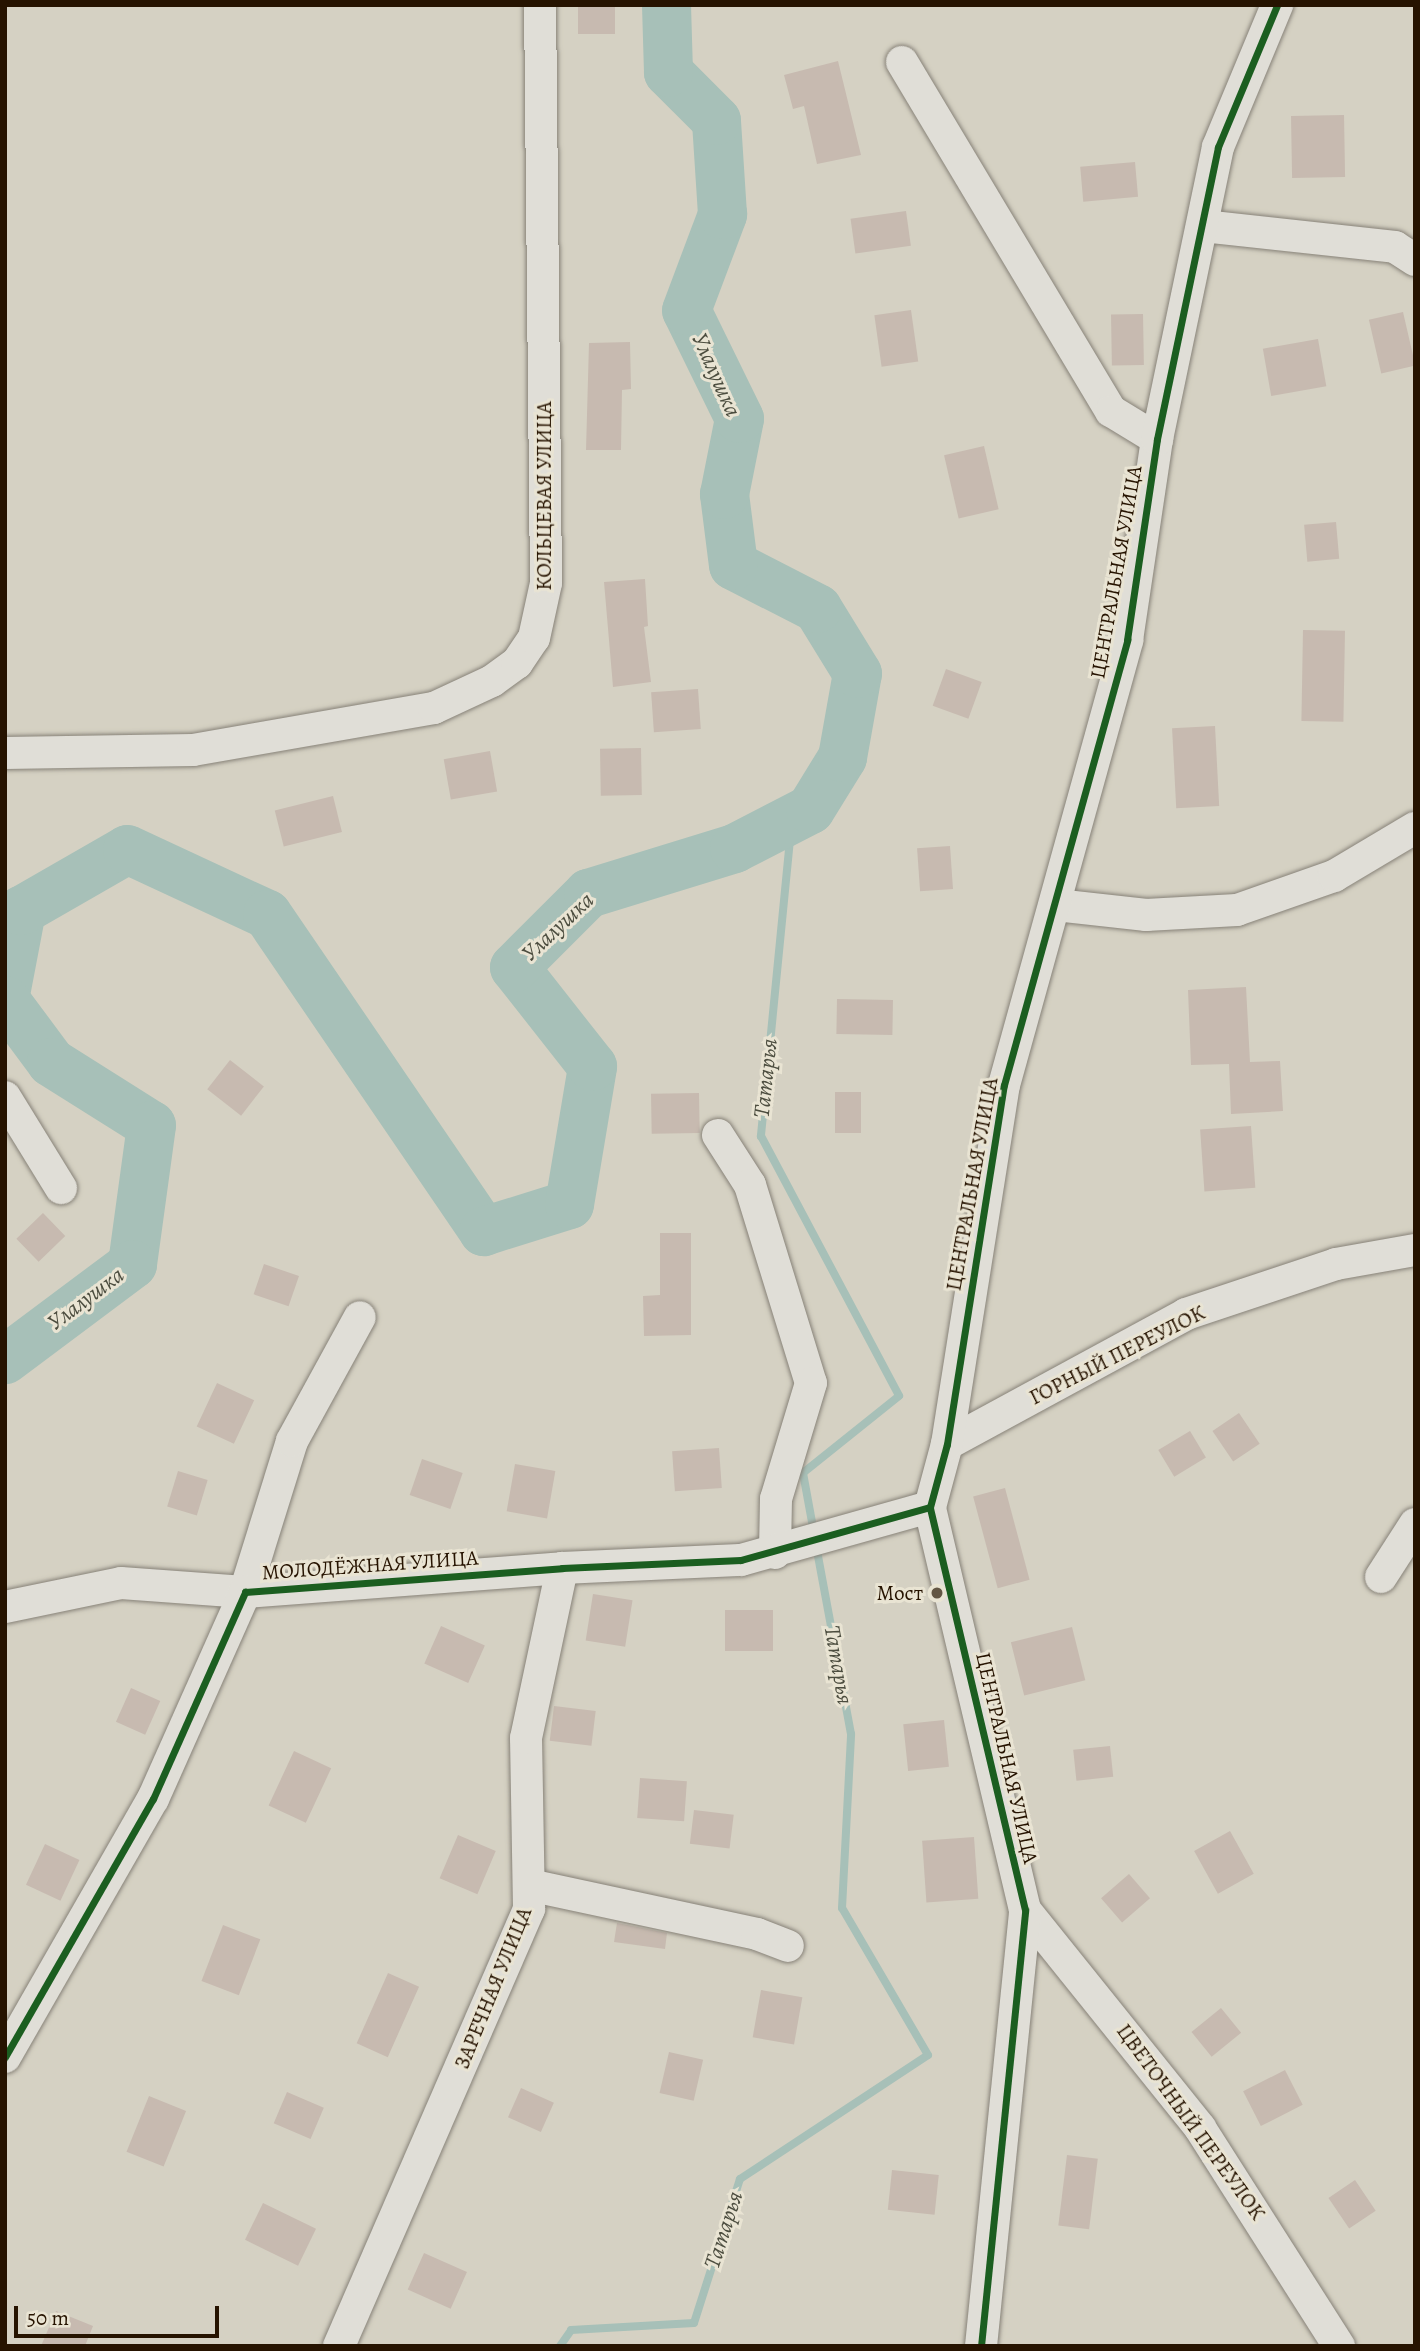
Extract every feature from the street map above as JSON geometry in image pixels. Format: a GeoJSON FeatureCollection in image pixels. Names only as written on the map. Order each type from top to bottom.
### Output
{"type":"FeatureCollection","features":[{"type":"Feature","properties":{"kind":"street","name":"КОЛЬЦЕВАЯ УЛИЦА"},"geometry":{"type":"LineString","coordinates":[[5,753],[193,750],[434,708],[492,681],[517,663],[534,638],[546,583],[540,5]]}},
{"type":"Feature","properties":{"kind":"street","name":"ЦЕНТРАЛЬНАЯ УЛИЦА"},"geometry":{"type":"LineString","coordinates":[[981,2346],[1025,1910],[930,1507],[947,1444],[1004,1085],[1056,905],[1126,640],[1157,439],[1219,147],[1278,5]]}},
{"type":"Feature","properties":{"kind":"street"},"geometry":{"type":"LineString","coordinates":[[902,62],[1111,411],[1157,439]]}},
{"type":"Feature","properties":{"kind":"street"},"geometry":{"type":"LineString","coordinates":[[1203,226],[1395,247],[1415,260]]}},
{"type":"Feature","properties":{"kind":"street"},"geometry":{"type":"LineString","coordinates":[[1056,905],[1146,915],[1237,910],[1334,876],[1415,828]]}},
{"type":"Feature","properties":{"kind":"street"},"geometry":{"type":"LineString","coordinates":[[5,1097],[61,1188]]}},
{"type":"Feature","properties":{"kind":"street"},"geometry":{"type":"LineString","coordinates":[[718,1135],[750,1185],[811,1383],[776,1499],[783,1551]]}},
{"type":"Feature","properties":{"kind":"street","name":"ГОРНЫЙ ПЕРЕУЛОК"},"geometry":{"type":"LineString","coordinates":[[947,1444],[1186,1314],[1336,1264],[1415,1250]]}},
{"type":"Feature","properties":{"kind":"street"},"geometry":{"type":"LineString","coordinates":[[5,1606],[121,1583],[245,1592],[292,1441],[360,1317]]}},
{"type":"Feature","properties":{"kind":"street","name":"МОЛОДЁЖНАЯ УЛИЦА"},"geometry":{"type":"LineString","coordinates":[[5,2057],[153,1799],[245,1592],[562,1568],[741,1560],[783,1551],[833,1533],[930,1507]]}},
{"type":"Feature","properties":{"kind":"street"},"geometry":{"type":"LineString","coordinates":[[1381,1577],[1415,1524]]}},
{"type":"Feature","properties":{"kind":"street","name":"ЗАРЕЧНАЯ УЛИЦА"},"geometry":{"type":"LineString","coordinates":[[338,2346],[529,1909],[526,1738],[562,1568]]}},
{"type":"Feature","properties":{"kind":"street"},"geometry":{"type":"LineString","coordinates":[[529,1885],[757,1934],[788,1946]]}},
{"type":"Feature","properties":{"kind":"street","name":"ЦВЕТОЧНЫЙ ПЕРЕУЛОК"},"geometry":{"type":"LineString","coordinates":[[1025,1910],[1200,2128],[1339,2346]]}},
{"type":"Feature","properties":{"kind":"building"},"geometry":{"type":"Polygon","coordinates":[[[578,5],[615,5],[615,34],[578,34],[578,5]]]}},
{"type":"Feature","properties":{"kind":"building"},"geometry":{"type":"Polygon","coordinates":[[[838,61],[861,155],[817,164],[804,106],[793,109],[784,75],[838,61]]]}},
{"type":"Feature","properties":{"kind":"building"},"geometry":{"type":"Polygon","coordinates":[[[1344,115],[1345,177],[1292,178],[1291,116],[1344,115]]]}},
{"type":"Feature","properties":{"kind":"building"},"geometry":{"type":"Polygon","coordinates":[[[1135,162],[1138,197],[1083,202],[1080,167],[1135,162]]]}},
{"type":"Feature","properties":{"kind":"building"},"geometry":{"type":"Polygon","coordinates":[[[906,211],[911,246],[855,253],[851,219],[906,211]]]}},
{"type":"Feature","properties":{"kind":"building"},"geometry":{"type":"Polygon","coordinates":[[[911,310],[918,361],[882,367],[874,315],[911,310]]]}},
{"type":"Feature","properties":{"kind":"building"},"geometry":{"type":"Polygon","coordinates":[[[1403,312],[1415,366],[1381,373],[1369,320],[1403,312]]]}},
{"type":"Feature","properties":{"kind":"building"},"geometry":{"type":"Polygon","coordinates":[[[1143,314],[1144,365],[1112,366],[1111,315],[1143,314]]]}},
{"type":"Feature","properties":{"kind":"building"},"geometry":{"type":"Polygon","coordinates":[[[1318,339],[1326,386],[1271,396],[1263,349],[1318,339]]]}},
{"type":"Feature","properties":{"kind":"building"},"geometry":{"type":"Polygon","coordinates":[[[630,342],[631,389],[622,390],[621,450],[586,450],[589,343],[630,342]]]}},
{"type":"Feature","properties":{"kind":"building"},"geometry":{"type":"Polygon","coordinates":[[[984,446],[999,509],[959,519],[944,455],[984,446]]]}},
{"type":"Feature","properties":{"kind":"building"},"geometry":{"type":"Polygon","coordinates":[[[1336,522],[1339,559],[1307,562],[1304,525],[1336,522]]]}},
{"type":"Feature","properties":{"kind":"building"},"geometry":{"type":"Polygon","coordinates":[[[645,579],[648,626],[644,627],[651,682],[613,687],[604,582],[645,579]]]}},
{"type":"Feature","properties":{"kind":"building"},"geometry":{"type":"Polygon","coordinates":[[[1303,630],[1345,631],[1343,722],[1301,721],[1303,630]]]}},
{"type":"Feature","properties":{"kind":"building"},"geometry":{"type":"Polygon","coordinates":[[[946,669],[982,682],[968,719],[933,706],[946,669]]]}},
{"type":"Feature","properties":{"kind":"building"},"geometry":{"type":"Polygon","coordinates":[[[698,689],[701,729],[654,732],[651,692],[698,689]]]}},
{"type":"Feature","properties":{"kind":"building"},"geometry":{"type":"Polygon","coordinates":[[[1215,726],[1219,806],[1176,808],[1172,728],[1215,726]]]}},
{"type":"Feature","properties":{"kind":"building"},"geometry":{"type":"Polygon","coordinates":[[[641,748],[642,795],[601,796],[600,749],[641,748]]]}},
{"type":"Feature","properties":{"kind":"building"},"geometry":{"type":"Polygon","coordinates":[[[490,751],[497,791],[451,800],[444,759],[490,751]]]}},
{"type":"Feature","properties":{"kind":"building"},"geometry":{"type":"Polygon","coordinates":[[[333,796],[342,832],[284,846],[275,811],[333,796]]]}},
{"type":"Feature","properties":{"kind":"building"},"geometry":{"type":"Polygon","coordinates":[[[950,846],[953,889],[920,891],[917,848],[950,846]]]}},
{"type":"Feature","properties":{"kind":"building"},"geometry":{"type":"Polygon","coordinates":[[[1246,987],[1250,1062],[1280,1061],[1283,1111],[1231,1114],[1229,1064],[1191,1065],[1188,990],[1246,987]]]}},
{"type":"Feature","properties":{"kind":"building"},"geometry":{"type":"Polygon","coordinates":[[[837,999],[893,1000],[892,1035],[836,1034],[837,999]]]}},
{"type":"Feature","properties":{"kind":"building"},"geometry":{"type":"Polygon","coordinates":[[[230,1060],[264,1086],[241,1116],[207,1089],[230,1060]]]}},
{"type":"Feature","properties":{"kind":"building"},"geometry":{"type":"Polygon","coordinates":[[[835,1092],[861,1092],[861,1133],[835,1133],[835,1092]]]}},
{"type":"Feature","properties":{"kind":"building"},"geometry":{"type":"Polygon","coordinates":[[[699,1093],[700,1133],[652,1134],[651,1094],[699,1093]]]}},
{"type":"Feature","properties":{"kind":"building"},"geometry":{"type":"Polygon","coordinates":[[[1251,1126],[1255,1188],[1204,1191],[1200,1130],[1251,1126]]]}},
{"type":"Feature","properties":{"kind":"building"},"geometry":{"type":"Polygon","coordinates":[[[43,1213],[65,1236],[39,1262],[16,1239],[43,1213]]]}},
{"type":"Feature","properties":{"kind":"building"},"geometry":{"type":"Polygon","coordinates":[[[660,1233],[691,1233],[691,1335],[644,1336],[643,1296],[660,1295],[660,1233]]]}},
{"type":"Feature","properties":{"kind":"building"},"geometry":{"type":"Polygon","coordinates":[[[264,1264],[299,1276],[289,1306],[254,1294],[264,1264]]]}},
{"type":"Feature","properties":{"kind":"building"},"geometry":{"type":"Polygon","coordinates":[[[217,1383],[254,1400],[234,1444],[197,1427],[217,1383]]]}},
{"type":"Feature","properties":{"kind":"building"},"geometry":{"type":"Polygon","coordinates":[[[1239,1413],[1260,1444],[1233,1462],[1212,1431],[1239,1413]]]}},
{"type":"Feature","properties":{"kind":"building"},"geometry":{"type":"Polygon","coordinates":[[[1190,1431],[1206,1458],[1174,1477],[1158,1450],[1190,1431]]]}},
{"type":"Feature","properties":{"kind":"building"},"geometry":{"type":"Polygon","coordinates":[[[719,1448],[722,1488],[675,1491],[672,1451],[719,1448]]]}},
{"type":"Feature","properties":{"kind":"building"},"geometry":{"type":"Polygon","coordinates":[[[422,1459],[463,1473],[450,1509],[410,1495],[422,1459]]]}},
{"type":"Feature","properties":{"kind":"building"},"geometry":{"type":"Polygon","coordinates":[[[515,1464],[555,1471],[547,1518],[507,1511],[515,1464]]]}},
{"type":"Feature","properties":{"kind":"building"},"geometry":{"type":"Polygon","coordinates":[[[178,1471],[208,1480],[197,1515],[167,1506],[178,1471]]]}},
{"type":"Feature","properties":{"kind":"building"},"geometry":{"type":"Polygon","coordinates":[[[1005,1488],[1030,1580],[998,1588],[973,1497],[1005,1488]]]}},
{"type":"Feature","properties":{"kind":"building"},"geometry":{"type":"Polygon","coordinates":[[[593,1594],[633,1600],[625,1647],[586,1640],[593,1594]]]}},
{"type":"Feature","properties":{"kind":"building"},"geometry":{"type":"Polygon","coordinates":[[[725,1610],[773,1610],[773,1651],[725,1651],[725,1610]]]}},
{"type":"Feature","properties":{"kind":"building"},"geometry":{"type":"Polygon","coordinates":[[[441,1626],[485,1646],[468,1683],[424,1663],[441,1626]]]}},
{"type":"Feature","properties":{"kind":"building"},"geometry":{"type":"Polygon","coordinates":[[[1072,1627],[1085,1680],[1024,1696],[1011,1642],[1072,1627]]]}},
{"type":"Feature","properties":{"kind":"building"},"geometry":{"type":"Polygon","coordinates":[[[131,1688],[160,1701],[145,1735],[116,1722],[131,1688]]]}},
{"type":"Feature","properties":{"kind":"building"},"geometry":{"type":"Polygon","coordinates":[[[554,1706],[596,1711],[591,1746],[550,1741],[554,1706]]]}},
{"type":"Feature","properties":{"kind":"building"},"geometry":{"type":"Polygon","coordinates":[[[944,1720],[949,1767],[908,1771],[903,1724],[944,1720]]]}},
{"type":"Feature","properties":{"kind":"building"},"geometry":{"type":"Polygon","coordinates":[[[1110,1746],[1113,1777],[1076,1781],[1073,1750],[1110,1746]]]}},
{"type":"Feature","properties":{"kind":"building"},"geometry":{"type":"Polygon","coordinates":[[[294,1751],[331,1768],[306,1823],[269,1805],[294,1751]]]}},
{"type":"Feature","properties":{"kind":"building"},"geometry":{"type":"Polygon","coordinates":[[[640,1778],[687,1781],[684,1821],[637,1818],[640,1778]]]}},
{"type":"Feature","properties":{"kind":"building"},"geometry":{"type":"Polygon","coordinates":[[[694,1810],[734,1815],[730,1849],[690,1844],[694,1810]]]}},
{"type":"Feature","properties":{"kind":"building"},"geometry":{"type":"Polygon","coordinates":[[[1230,1831],[1254,1874],[1218,1894],[1194,1851],[1230,1831]]]}},
{"type":"Feature","properties":{"kind":"building"},"geometry":{"type":"Polygon","coordinates":[[[458,1835],[496,1851],[477,1894],[440,1878],[458,1835]]]}},
{"type":"Feature","properties":{"kind":"building"},"geometry":{"type":"Polygon","coordinates":[[[974,1837],[978,1899],[926,1902],[922,1841],[974,1837]]]}},
{"type":"Feature","properties":{"kind":"building"},"geometry":{"type":"Polygon","coordinates":[[[45,1844],[79,1860],[60,1901],[26,1885],[45,1844]]]}},
{"type":"Feature","properties":{"kind":"building"},"geometry":{"type":"Polygon","coordinates":[[[1129,1874],[1150,1898],[1122,1922],[1101,1898],[1129,1874]]]}},
{"type":"Feature","properties":{"kind":"building"},"geometry":{"type":"Polygon","coordinates":[[[617,1923],[667,1933],[665,1949],[614,1942],[617,1923]]]}},
{"type":"Feature","properties":{"kind":"building"},"geometry":{"type":"Polygon","coordinates":[[[223,1925],[260,1939],[239,1995],[201,1981],[223,1925]]]}},
{"type":"Feature","properties":{"kind":"building"},"geometry":{"type":"Polygon","coordinates":[[[388,1973],[419,1987],[388,2057],[357,2043],[388,1973]]]}},
{"type":"Feature","properties":{"kind":"building"},"geometry":{"type":"Polygon","coordinates":[[[761,1990],[802,1997],[794,2045],[753,2037],[761,1990]]]}},
{"type":"Feature","properties":{"kind":"building"},"geometry":{"type":"Polygon","coordinates":[[[1221,2008],[1241,2033],[1212,2057],[1191,2032],[1221,2008]]]}},
{"type":"Feature","properties":{"kind":"building"},"geometry":{"type":"Polygon","coordinates":[[[669,2052],[703,2060],[694,2101],[660,2093],[669,2052]]]}},
{"type":"Feature","properties":{"kind":"building"},"geometry":{"type":"Polygon","coordinates":[[[1285,2070],[1303,2105],[1261,2126],[1243,2091],[1285,2070]]]}},
{"type":"Feature","properties":{"kind":"building"},"geometry":{"type":"Polygon","coordinates":[[[521,2088],[554,2103],[541,2132],[508,2117],[521,2088]]]}},
{"type":"Feature","properties":{"kind":"building"},"geometry":{"type":"Polygon","coordinates":[[[287,2092],[324,2108],[311,2139],[274,2123],[287,2092]]]}},
{"type":"Feature","properties":{"kind":"building"},"geometry":{"type":"Polygon","coordinates":[[[149,2096],[186,2111],[164,2167],[127,2152],[149,2096]]]}},
{"type":"Feature","properties":{"kind":"building"},"geometry":{"type":"Polygon","coordinates":[[[1067,2155],[1098,2159],[1089,2229],[1058,2225],[1067,2155]]]}},
{"type":"Feature","properties":{"kind":"building"},"geometry":{"type":"Polygon","coordinates":[[[892,2170],[939,2175],[935,2215],[888,2210],[892,2170]]]}},
{"type":"Feature","properties":{"kind":"building"},"geometry":{"type":"Polygon","coordinates":[[[1355,2180],[1376,2211],[1349,2229],[1328,2198],[1355,2180]]]}},
{"type":"Feature","properties":{"kind":"building"},"geometry":{"type":"Polygon","coordinates":[[[263,2203],[316,2229],[298,2266],[245,2240],[263,2203]]]}},
{"type":"Feature","properties":{"kind":"building"},"geometry":{"type":"Polygon","coordinates":[[[424,2253],[467,2272],[451,2309],[408,2290],[424,2253]]]}},
{"type":"Feature","properties":{"kind":"building"},"geometry":{"type":"Polygon","coordinates":[[[56,2311],[93,2326],[85,2346],[41,2346],[56,2311]]]}},
{"type":"Feature","properties":{"kind":"waterway","name":"Улалушка"},"geometry":{"type":"LineString","coordinates":[[5,994],[21,910],[127,849],[267,914],[483,1231],[569,1204],[592,1066],[514,967],[588,893],[734,848],[810,809],[842,757],[857,673],[817,608],[733,565],[724,494],[739,418],[686,310],[722,214],[716,120],[668,72],[666,5]]}},
{"type":"Feature","properties":{"kind":"waterway","name":"Татарья"},"geometry":{"type":"LineString","coordinates":[[792,819],[761,1136],[899,1396],[803,1473],[814,1533]]}},
{"type":"Feature","properties":{"kind":"waterway","name":"Улалушка"},"geometry":{"type":"LineString","coordinates":[[5,1000],[51,1062],[151,1125],[132,1264],[5,1359]]}},
{"type":"Feature","properties":{"kind":"waterway","name":"Татарья"},"geometry":{"type":"LineString","coordinates":[[560,2346],[571,2330],[694,2323],[740,2179],[928,2055],[842,1908],[851,1734],[816,1546]]}},
{"type":"Feature","properties":{"kind":"cycle path"},"geometry":{"type":"LineString","coordinates":[[981,2346],[1025,1910],[930,1507],[947,1444],[1004,1085],[1127,640],[1157,439],[1218,147],[1277,5]]}},
{"type":"Feature","properties":{"kind":"cycle path"},"geometry":{"type":"LineString","coordinates":[[5,2057],[153,1799],[245,1592],[562,1568],[741,1560],[930,1507]]}},
{"type":"Feature","properties":{"kind":"place","name":"Мост"},"geometry":{"type":"Point","coordinates":[937,1593]}}]}
